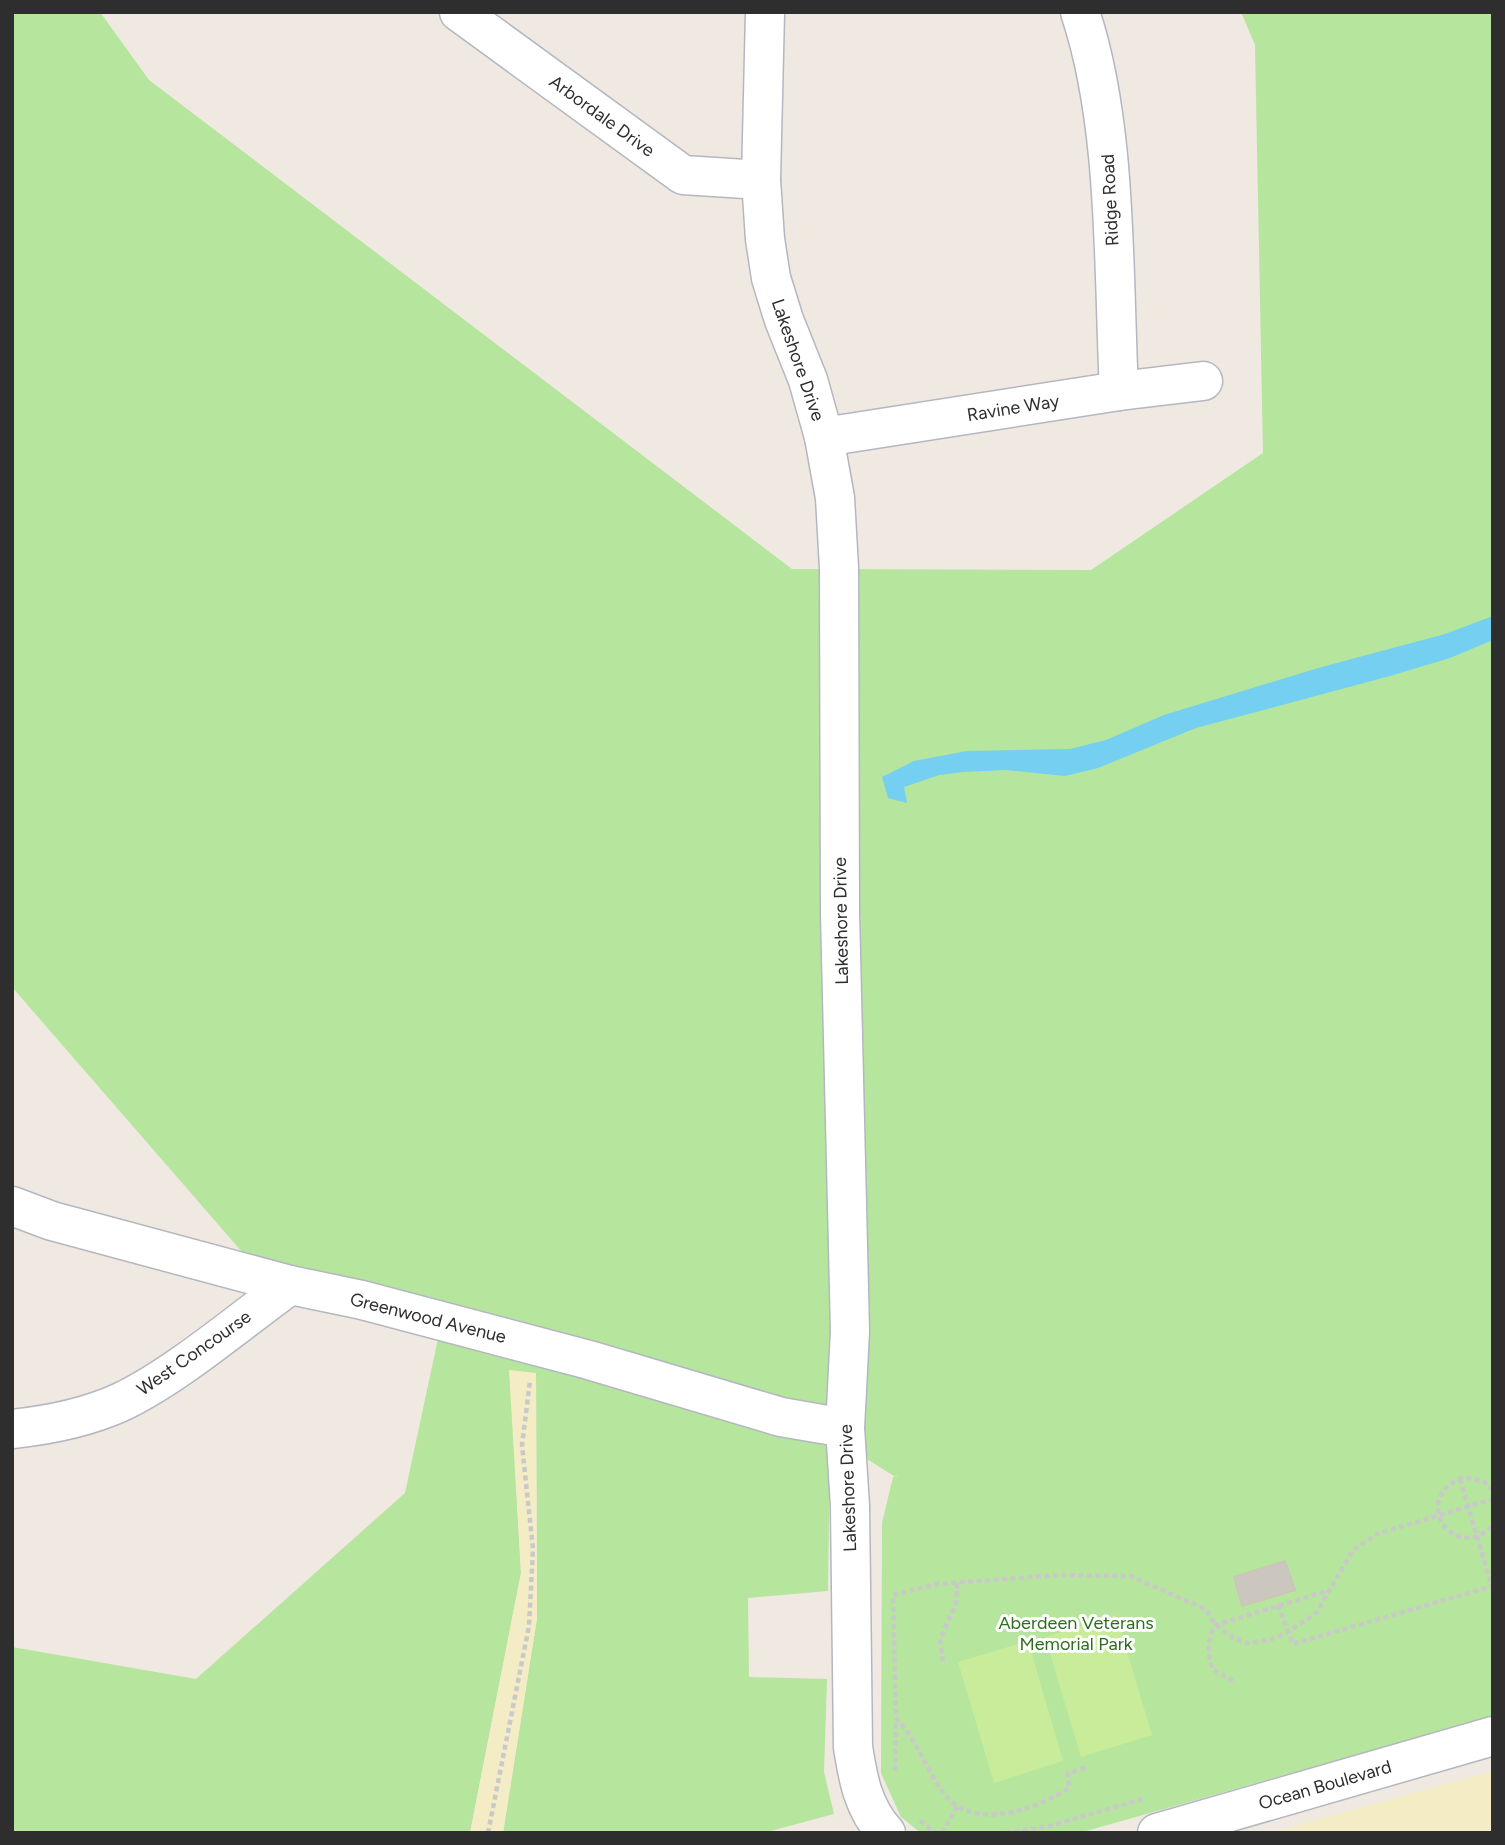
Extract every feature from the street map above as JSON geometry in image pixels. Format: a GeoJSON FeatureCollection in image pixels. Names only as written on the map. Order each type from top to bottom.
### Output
{"type":"FeatureCollection","features":[{"type":"Feature","properties":{"kind":"street","name":"Arbordale Drive"},"geometry":{"type":"LineString","coordinates":[[459,12],[683,175],[761,180]]}},
{"type":"Feature","properties":{"kind":"street","name":"Lakeshore Drive"},"geometry":{"type":"LineString","coordinates":[[765,12],[761,180],[771,278],[808,380],[824,438],[835,498],[839,568],[840,912],[850,1331],[845,1428],[850,1506],[853,1747],[859,1785],[870,1812],[901,1825]]}},
{"type":"Feature","properties":{"kind":"street","name":"Ridge Road"},"geometry":{"type":"LineString","coordinates":[[1080,12],[1099,87],[1107,144],[1119,391]]}},
{"type":"Feature","properties":{"kind":"street","name":"Ravine Way"},"geometry":{"type":"LineString","coordinates":[[824,438],[1119,391],[1203,381]]}},
{"type":"Feature","properties":{"kind":"street","name":"Greenwood Avenue"},"geometry":{"type":"LineString","coordinates":[[12,1206],[52,1221],[290,1285],[362,1300],[534,1346],[781,1417],[845,1428]]}},
{"type":"Feature","properties":{"kind":"street","name":"West Concourse"},"geometry":{"type":"LineString","coordinates":[[12,1429],[51,1425],[122,1402],[152,1384],[290,1285]]}},
{"type":"Feature","properties":{"kind":"street","name":"Ocean Boulevard"},"geometry":{"type":"LineString","coordinates":[[1157,1833],[1493,1737]]}},
{"type":"Feature","properties":{"kind":"path"},"geometry":{"type":"LineString","coordinates":[[488,1833],[528,1626],[533,1549],[522,1445],[534,1346]]}},
{"type":"Feature","properties":{"kind":"path"},"geometry":{"type":"LineString","coordinates":[[1493,1490],[1475,1478],[1460,1479],[1446,1487],[1440,1496],[1438,1516],[1443,1526],[1458,1537],[1477,1537],[1493,1525]]}},
{"type":"Feature","properties":{"kind":"path"},"geometry":{"type":"LineString","coordinates":[[1278,1605],[1293,1644],[1492,1588],[1460,1479]]}},
{"type":"Feature","properties":{"kind":"path"},"geometry":{"type":"LineString","coordinates":[[896,1780],[893,1595],[937,1584],[1060,1576],[1130,1576],[1205,1609],[1216,1625],[1233,1638],[1247,1643],[1270,1640],[1288,1632],[1316,1613],[1353,1550],[1377,1534],[1493,1499]]}},
{"type":"Feature","properties":{"kind":"path"},"geometry":{"type":"LineString","coordinates":[[943,1661],[940,1639],[956,1604],[957,1583]]}},
{"type":"Feature","properties":{"kind":"path"},"geometry":{"type":"LineString","coordinates":[[1233,1681],[1212,1669],[1207,1650],[1210,1634],[1216,1625],[1330,1590]]}},
{"type":"Feature","properties":{"kind":"path"},"geometry":{"type":"LineString","coordinates":[[896,1718],[913,1736],[944,1794],[957,1807],[978,1815],[1000,1815],[1050,1800],[1069,1788],[1068,1773],[1085,1768]]}},
{"type":"Feature","properties":{"kind":"path"},"geometry":{"type":"LineString","coordinates":[[942,1833],[957,1807]]}},
{"type":"Feature","properties":{"kind":"path"},"geometry":{"type":"LineString","coordinates":[[901,1825],[936,1833]]}},
{"type":"Feature","properties":{"kind":"green space","name":"Aberdeen Veterans Memorial Park"},"geometry":{"type":"Polygon","coordinates":[[[12,12],[100,12],[149,80],[792,569],[1091,570],[1263,453],[1255,45],[1241,12],[1493,12],[1493,1716],[1079,1833],[921,1833],[901,1817],[881,1773],[882,1523],[893,1477],[899,1475],[894,1476],[830,1436],[828,1591],[748,1598],[749,1677],[827,1679],[824,1772],[834,1814],[763,1833],[503,1833],[537,1618],[536,1373],[510,1371],[521,1573],[470,1833],[12,1833],[12,1647],[196,1679],[405,1493],[442,1320],[249,1260],[12,987],[12,12]]]}},
{"type":"Feature","properties":{"kind":"green space","name":"Aberdeen Veterans Memorial Park"},"geometry":{"type":"Polygon","coordinates":[[[1116,1615],[1152,1735],[1081,1757],[1045,1637],[1116,1615]]]}},
{"type":"Feature","properties":{"kind":"green space"},"geometry":{"type":"Polygon","coordinates":[[[1028,1641],[1063,1761],[994,1783],[958,1662],[1028,1641]]]}},
{"type":"Feature","properties":{"kind":"sand"},"geometry":{"type":"Polygon","coordinates":[[[509,1370],[536,1373],[537,1618],[503,1833],[470,1833],[521,1573],[509,1370]]]}},
{"type":"Feature","properties":{"kind":"sand"},"geometry":{"type":"Polygon","coordinates":[[[1493,1771],[1493,1833],[1269,1833],[1493,1771]]]}},
{"type":"Feature","properties":{"kind":"water"},"geometry":{"type":"Polygon","coordinates":[[[1493,616],[1493,640],[1450,658],[1196,728],[1098,768],[1065,776],[1005,770],[939,775],[904,787],[907,803],[888,798],[882,777],[914,761],[967,751],[1070,749],[1106,740],[1164,715],[1318,668],[1445,634],[1493,616]]]}},
{"type":"Feature","properties":{"kind":"building"},"geometry":{"type":"Polygon","coordinates":[[[1285,1561],[1295,1590],[1242,1606],[1234,1577],[1285,1561]]]}}]}
